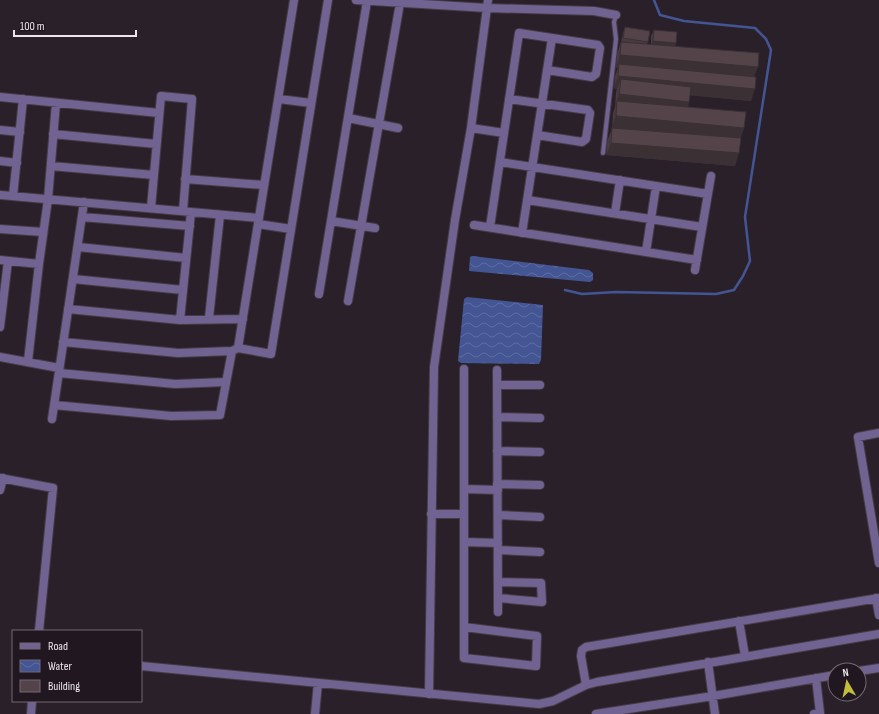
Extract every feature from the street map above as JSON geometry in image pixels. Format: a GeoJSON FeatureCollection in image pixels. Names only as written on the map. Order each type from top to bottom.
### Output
{"type":"FeatureCollection","features":[{"type":"Feature","properties":{"kind":"street"},"geometry":{"type":"LineString","coordinates":[[54,405],[171,416],[220,415],[226,382],[243,318],[294,0]]}},
{"type":"Feature","properties":{"kind":"street"},"geometry":{"type":"LineString","coordinates":[[63,342],[178,353],[235,349],[271,354],[328,0]]}},
{"type":"Feature","properties":{"kind":"street"},"geometry":{"type":"LineString","coordinates":[[356,0],[400,3],[488,4],[594,11],[616,15]]}},
{"type":"Feature","properties":{"kind":"street"},"geometry":{"type":"LineString","coordinates":[[319,294],[367,1]]}},
{"type":"Feature","properties":{"kind":"street"},"geometry":{"type":"LineString","coordinates":[[348,301],[400,3]]}},
{"type":"Feature","properties":{"kind":"street"},"geometry":{"type":"LineString","coordinates":[[429,694],[434,367],[455,220],[471,128],[488,4]]}},
{"type":"Feature","properties":{"kind":"street"},"geometry":{"type":"LineString","coordinates":[[490,227],[519,33],[598,45],[600,48],[596,74],[592,77],[547,70]]}},
{"type":"Feature","properties":{"kind":"street"},"geometry":{"type":"LineString","coordinates":[[522,233],[552,38]]}},
{"type":"Feature","properties":{"kind":"street"},"geometry":{"type":"LineString","coordinates":[[151,208],[161,96],[192,99],[185,179],[187,212],[190,226],[180,320]]}},
{"type":"Feature","properties":{"kind":"street"},"geometry":{"type":"LineString","coordinates":[[0,97],[159,113]]}},
{"type":"Feature","properties":{"kind":"street"},"geometry":{"type":"LineString","coordinates":[[13,196],[23,99]]}},
{"type":"Feature","properties":{"kind":"street"},"geometry":{"type":"LineString","coordinates":[[278,99],[311,103]]}},
{"type":"Feature","properties":{"kind":"street"},"geometry":{"type":"LineString","coordinates":[[509,99],[588,110],[590,113],[586,139],[582,142],[537,135]]}},
{"type":"Feature","properties":{"kind":"street"},"geometry":{"type":"LineString","coordinates":[[28,361],[48,199],[56,103]]}},
{"type":"Feature","properties":{"kind":"street"},"geometry":{"type":"LineString","coordinates":[[348,118],[398,128]]}},
{"type":"Feature","properties":{"kind":"street"},"geometry":{"type":"LineString","coordinates":[[471,128],[504,133]]}},
{"type":"Feature","properties":{"kind":"street"},"geometry":{"type":"LineString","coordinates":[[0,130],[20,132]]}},
{"type":"Feature","properties":{"kind":"street"},"geometry":{"type":"LineString","coordinates":[[54,134],[156,144]]}},
{"type":"Feature","properties":{"kind":"street"},"geometry":{"type":"LineString","coordinates":[[0,161],[16,162]]}},
{"type":"Feature","properties":{"kind":"street"},"geometry":{"type":"LineString","coordinates":[[500,162],[708,194]]}},
{"type":"Feature","properties":{"kind":"street"},"geometry":{"type":"LineString","coordinates":[[51,166],[154,175]]}},
{"type":"Feature","properties":{"kind":"street"},"geometry":{"type":"LineString","coordinates":[[695,270],[711,176]]}},
{"type":"Feature","properties":{"kind":"street"},"geometry":{"type":"LineString","coordinates":[[185,179],[264,186]]}},
{"type":"Feature","properties":{"kind":"street"},"geometry":{"type":"LineString","coordinates":[[615,213],[620,180]]}},
{"type":"Feature","properties":{"kind":"street"},"geometry":{"type":"LineString","coordinates":[[646,252],[656,186]]}},
{"type":"Feature","properties":{"kind":"street"},"geometry":{"type":"LineString","coordinates":[[0,195],[220,215],[291,228]]}},
{"type":"Feature","properties":{"kind":"street"},"geometry":{"type":"LineString","coordinates":[[527,200],[702,227]]}},
{"type":"Feature","properties":{"kind":"street"},"geometry":{"type":"LineString","coordinates":[[52,419],[84,202]]}},
{"type":"Feature","properties":{"kind":"street"},"geometry":{"type":"LineString","coordinates":[[209,318],[220,215]]}},
{"type":"Feature","properties":{"kind":"street"},"geometry":{"type":"LineString","coordinates":[[82,217],[190,226]]}},
{"type":"Feature","properties":{"kind":"street"},"geometry":{"type":"LineString","coordinates":[[331,221],[375,228]]}},
{"type":"Feature","properties":{"kind":"street"},"geometry":{"type":"LineString","coordinates":[[474,225],[697,260]]}},
{"type":"Feature","properties":{"kind":"street"},"geometry":{"type":"LineString","coordinates":[[0,228],[43,232]]}},
{"type":"Feature","properties":{"kind":"street"},"geometry":{"type":"LineString","coordinates":[[78,247],[186,258]]}},
{"type":"Feature","properties":{"kind":"street"},"geometry":{"type":"LineString","coordinates":[[0,328],[4,260],[39,264]]}},
{"type":"Feature","properties":{"kind":"street"},"geometry":{"type":"LineString","coordinates":[[73,279],[183,290]]}},
{"type":"Feature","properties":{"kind":"street"},"geometry":{"type":"LineString","coordinates":[[68,309],[180,320],[243,318]]}},
{"type":"Feature","properties":{"kind":"street"},"geometry":{"type":"LineString","coordinates":[[0,357],[28,361],[59,370],[175,384],[226,382]]}},
{"type":"Feature","properties":{"kind":"street"},"geometry":{"type":"LineString","coordinates":[[464,369],[464,490],[464,514],[464,542],[464,627],[464,658],[536,666],[537,636],[464,627]]}},
{"type":"Feature","properties":{"kind":"street"},"geometry":{"type":"LineString","coordinates":[[497,370],[498,612]]}},
{"type":"Feature","properties":{"kind":"street"},"geometry":{"type":"LineString","coordinates":[[497,385],[540,385]]}},
{"type":"Feature","properties":{"kind":"street"},"geometry":{"type":"LineString","coordinates":[[497,416],[540,418]]}},
{"type":"Feature","properties":{"kind":"street"},"geometry":{"type":"LineString","coordinates":[[879,433],[858,437],[879,563]]}},
{"type":"Feature","properties":{"kind":"street"},"geometry":{"type":"LineString","coordinates":[[497,451],[540,452]]}},
{"type":"Feature","properties":{"kind":"street"},"geometry":{"type":"LineString","coordinates":[[0,490],[1,478],[53,488],[39,630]]}},
{"type":"Feature","properties":{"kind":"street"},"geometry":{"type":"LineString","coordinates":[[464,490],[540,485]]}},
{"type":"Feature","properties":{"kind":"street"},"geometry":{"type":"LineString","coordinates":[[431,514],[464,514]]}},
{"type":"Feature","properties":{"kind":"street"},"geometry":{"type":"LineString","coordinates":[[498,515],[540,517]]}},
{"type":"Feature","properties":{"kind":"street"},"geometry":{"type":"LineString","coordinates":[[464,542],[540,552]]}},
{"type":"Feature","properties":{"kind":"street"},"geometry":{"type":"LineString","coordinates":[[498,582],[541,583],[542,602],[498,598]]}},
{"type":"Feature","properties":{"kind":"street"},"geometry":{"type":"LineString","coordinates":[[586,685],[581,656],[582,650],[586,647],[877,598],[879,615]]}},
{"type":"Feature","properties":{"kind":"street"},"geometry":{"type":"LineString","coordinates":[[739,621],[745,656]]}},
{"type":"Feature","properties":{"kind":"street"},"geometry":{"type":"LineString","coordinates":[[142,666],[539,704],[553,701],[586,685],[708,662],[879,634]]}},
{"type":"Feature","properties":{"kind":"street"},"geometry":{"type":"LineString","coordinates":[[708,662],[715,714]]}},
{"type":"Feature","properties":{"kind":"street"},"geometry":{"type":"LineString","coordinates":[[867,670],[879,668]]}},
{"type":"Feature","properties":{"kind":"street"},"geometry":{"type":"LineString","coordinates":[[596,714],[827,676]]}},
{"type":"Feature","properties":{"kind":"street"},"geometry":{"type":"LineString","coordinates":[[814,714],[820,713],[816,678]]}},
{"type":"Feature","properties":{"kind":"street"},"geometry":{"type":"LineString","coordinates":[[315,714],[318,683]]}},
{"type":"Feature","properties":{"kind":"street"},"geometry":{"type":"LineString","coordinates":[[31,714],[32,702]]}},
{"type":"Feature","properties":{"kind":"lane"},"geometry":{"type":"LineString","coordinates":[[603,153],[616,39],[614,22],[616,15]]}},
{"type":"Feature","properties":{"kind":"water"},"geometry":{"type":"Polygon","coordinates":[[[472,256],[589,270],[593,273],[593,280],[590,282],[469,271],[470,257],[472,256]]]}},
{"type":"Feature","properties":{"kind":"water"},"geometry":{"type":"Polygon","coordinates":[[[467,297],[543,305],[541,360],[539,364],[461,363],[458,361],[464,299],[467,297]]]}},
{"type":"Feature","properties":{"kind":"building"},"geometry":{"type":"Polygon","coordinates":[[[625,27],[650,31],[648,42],[623,38],[625,27]]]}},
{"type":"Feature","properties":{"kind":"building"},"geometry":{"type":"Polygon","coordinates":[[[654,30],[677,32],[676,43],[653,41],[654,30]]]}},
{"type":"Feature","properties":{"kind":"building"},"geometry":{"type":"Polygon","coordinates":[[[621,42],[759,53],[758,67],[620,55],[621,42]]]}},
{"type":"Feature","properties":{"kind":"building"},"geometry":{"type":"Polygon","coordinates":[[[619,64],[756,77],[755,89],[618,76],[619,64]]]}},
{"type":"Feature","properties":{"kind":"building"},"geometry":{"type":"Polygon","coordinates":[[[621,79],[691,87],[689,102],[619,94],[621,79]]]}},
{"type":"Feature","properties":{"kind":"building"},"geometry":{"type":"Polygon","coordinates":[[[617,101],[746,112],[744,128],[616,116],[617,101]]]}},
{"type":"Feature","properties":{"kind":"building"},"geometry":{"type":"Polygon","coordinates":[[[612,128],[741,138],[739,153],[611,143],[612,128]]]}},
{"type":"Feature","properties":{"kind":"waterway"},"geometry":{"type":"LineString","coordinates":[[565,290],[582,294],[616,292],[716,294],[734,290],[750,261],[745,217],[771,50],[766,39],[755,28],[684,21],[660,15],[654,0]]}}]}
